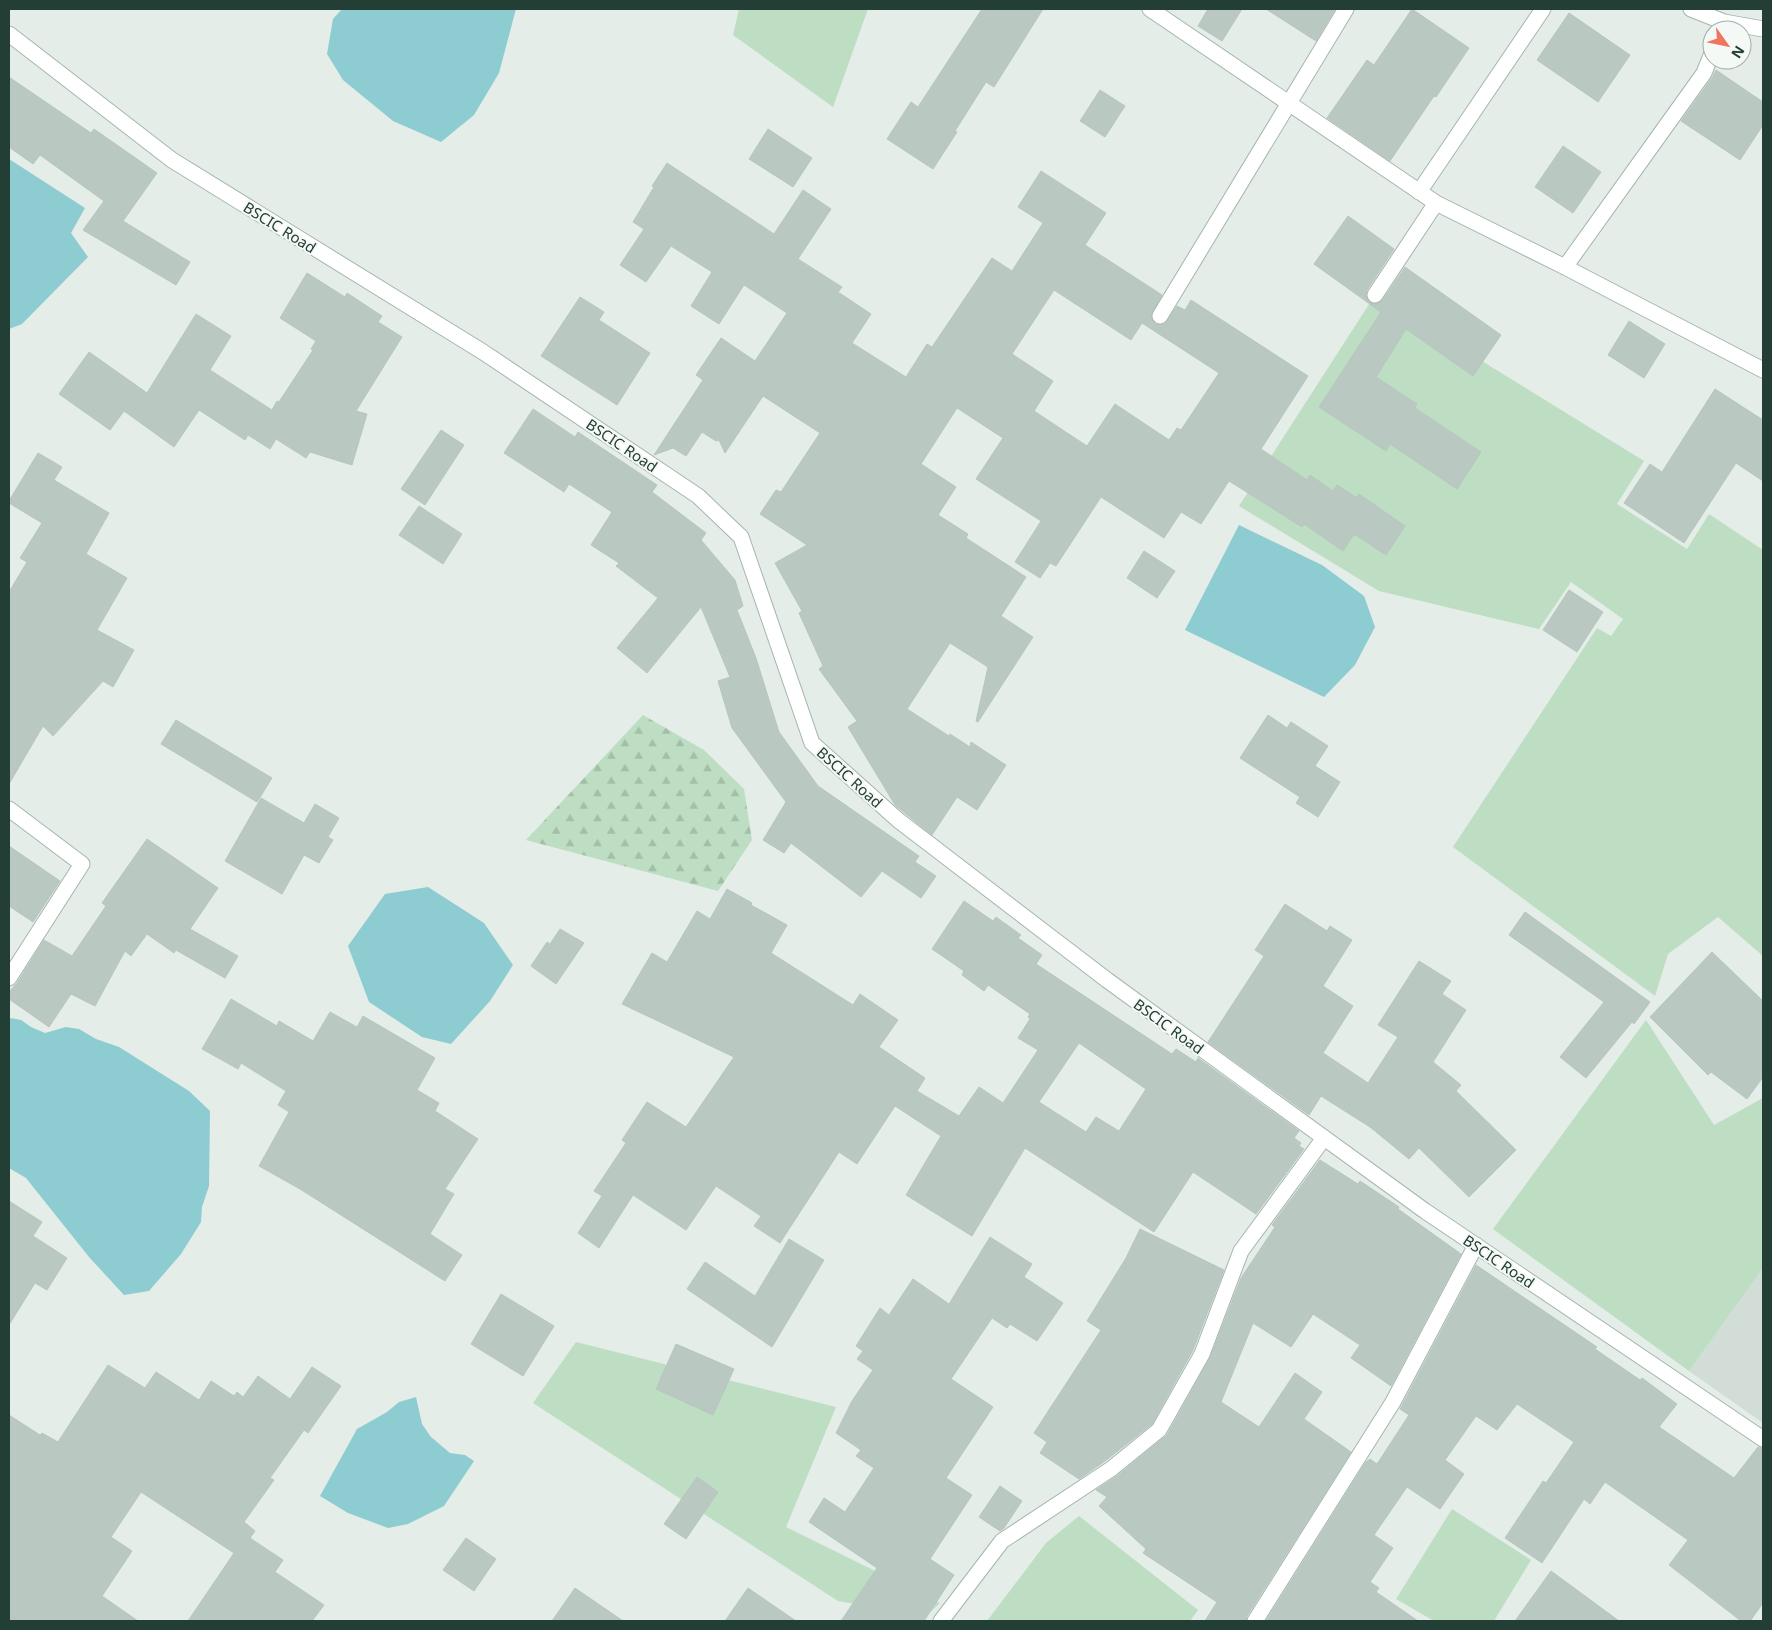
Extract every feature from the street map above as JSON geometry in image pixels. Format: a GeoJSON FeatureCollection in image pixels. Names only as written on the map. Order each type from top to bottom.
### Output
{"type":"FeatureCollection","features":[{"type":"Feature","properties":{"kind":"street"},"geometry":{"type":"LineString","coordinates":[[1160,316],[1346,9]]}},
{"type":"Feature","properties":{"kind":"street"},"geometry":{"type":"LineString","coordinates":[[1420,192],[1543,9]]}},
{"type":"Feature","properties":{"kind":"street"},"geometry":{"type":"LineString","coordinates":[[1691,9],[1724,20]]}},
{"type":"Feature","properties":{"kind":"street"},"geometry":{"type":"LineString","coordinates":[[1154,10],[1436,203],[1565,267],[1763,370]]}},
{"type":"Feature","properties":{"kind":"street","name":"BSCIC Road"},"geometry":{"type":"LineString","coordinates":[[9,34],[172,160],[483,352],[698,496],[741,536],[812,743],[905,826],[1107,980],[1425,1211],[1763,1439]]}},
{"type":"Feature","properties":{"kind":"street"},"geometry":{"type":"LineString","coordinates":[[1565,267],[1705,70]]}},
{"type":"Feature","properties":{"kind":"street"},"geometry":{"type":"LineString","coordinates":[[1375,295],[1436,203]]}},
{"type":"Feature","properties":{"kind":"street"},"geometry":{"type":"LineString","coordinates":[[9,809],[82,864],[9,978]]}},
{"type":"Feature","properties":{"kind":"street"},"geometry":{"type":"LineString","coordinates":[[941,1621],[1002,1542],[1111,1469],[1159,1430],[1202,1354],[1241,1251],[1324,1138]]}},
{"type":"Feature","properties":{"kind":"street"},"geometry":{"type":"LineString","coordinates":[[1255,1621],[1394,1402],[1476,1245]]}},
{"type":"Feature","properties":{"kind":"shaded area"},"geometry":{"type":"Polygon","coordinates":[[[1763,1268],[1763,1423],[1689,1371],[1763,1268]]]}},
{"type":"Feature","properties":{"kind":"green space"},"geometry":{"type":"Polygon","coordinates":[[[739,9],[868,9],[833,107],[733,35],[739,9]]]}},
{"type":"Feature","properties":{"kind":"green space"},"geometry":{"type":"Polygon","coordinates":[[[1375,295],[1644,461],[1617,504],[1687,549],[1709,514],[1763,550],[1763,956],[1718,917],[1668,954],[1655,996],[1453,847],[1597,628],[1611,636],[1623,619],[1571,582],[1539,629],[1379,591],[1239,506],[1375,295]]]}},
{"type":"Feature","properties":{"kind":"green space"},"geometry":{"type":"Polygon","coordinates":[[[643,715],[704,750],[744,789],[752,840],[718,891],[526,840],[643,715]]]}},
{"type":"Feature","properties":{"kind":"green space"},"geometry":{"type":"Polygon","coordinates":[[[1646,1020],[1714,1125],[1763,1098],[1763,1268],[1689,1371],[1493,1229],[1646,1020]]]}},
{"type":"Feature","properties":{"kind":"green space"},"geometry":{"type":"Polygon","coordinates":[[[576,1342],[836,1407],[786,1527],[940,1603],[926,1616],[838,1601],[533,1403],[576,1342]]]}},
{"type":"Feature","properties":{"kind":"green space"},"geometry":{"type":"Polygon","coordinates":[[[1452,1509],[1531,1560],[1494,1621],[1434,1621],[1396,1599],[1452,1509]]]}},
{"type":"Feature","properties":{"kind":"green space"},"geometry":{"type":"Polygon","coordinates":[[[1079,1516],[1198,1610],[1190,1621],[987,1621],[1046,1543],[1079,1516]]]}},
{"type":"Feature","properties":{"kind":"water"},"geometry":{"type":"Polygon","coordinates":[[[342,9],[516,9],[499,73],[474,115],[441,142],[393,121],[343,80],[327,54],[333,19],[342,9]]]}},
{"type":"Feature","properties":{"kind":"water"},"geometry":{"type":"Polygon","coordinates":[[[9,159],[85,208],[71,233],[88,257],[22,324],[9,329],[9,159]]]}},
{"type":"Feature","properties":{"kind":"water"},"geometry":{"type":"Polygon","coordinates":[[[1239,525],[1322,565],[1364,596],[1375,627],[1355,665],[1324,697],[1185,630],[1239,525]]]}},
{"type":"Feature","properties":{"kind":"water"},"geometry":{"type":"Polygon","coordinates":[[[428,887],[484,923],[513,965],[490,1001],[451,1044],[422,1037],[369,1002],[348,946],[385,894],[428,887]]]}},
{"type":"Feature","properties":{"kind":"water"},"geometry":{"type":"Polygon","coordinates":[[[9,1019],[21,1020],[45,1033],[66,1027],[79,1029],[96,1039],[119,1047],[189,1091],[210,1111],[209,1186],[202,1207],[201,1222],[181,1254],[149,1291],[124,1295],[89,1257],[26,1178],[9,1168],[9,1019]]]}},
{"type":"Feature","properties":{"kind":"water"},"geometry":{"type":"Polygon","coordinates":[[[416,1397],[422,1424],[431,1437],[450,1453],[465,1455],[474,1461],[444,1506],[408,1524],[388,1528],[348,1513],[320,1496],[357,1429],[387,1412],[399,1402],[416,1397]]]}},
{"type":"Feature","properties":{"kind":"building"},"geometry":{"type":"Polygon","coordinates":[[[982,9],[1043,9],[994,87],[986,82],[933,169],[887,139],[911,102],[918,107],[982,9]]]}},
{"type":"Feature","properties":{"kind":"building"},"geometry":{"type":"Polygon","coordinates":[[[1208,9],[1242,9],[1222,41],[1198,26],[1208,9]]]}},
{"type":"Feature","properties":{"kind":"building"},"geometry":{"type":"Polygon","coordinates":[[[1266,9],[1335,9],[1316,41],[1266,9]]]}},
{"type":"Feature","properties":{"kind":"building"},"geometry":{"type":"Polygon","coordinates":[[[1412,9],[1469,48],[1390,161],[1327,118],[1367,60],[1374,65],[1412,9]]]}},
{"type":"Feature","properties":{"kind":"building"},"geometry":{"type":"Polygon","coordinates":[[[1569,13],[1630,55],[1598,102],[1537,60],[1569,13]]]}},
{"type":"Feature","properties":{"kind":"building"},"geometry":{"type":"Polygon","coordinates":[[[1716,70],[1763,102],[1763,125],[1740,160],[1681,121],[1716,70]]]}},
{"type":"Feature","properties":{"kind":"building"},"geometry":{"type":"Polygon","coordinates":[[[9,77],[91,133],[94,129],[157,173],[123,221],[190,262],[176,285],[83,230],[104,201],[40,155],[33,164],[9,147],[9,77]]]}},
{"type":"Feature","properties":{"kind":"building"},"geometry":{"type":"Polygon","coordinates":[[[1100,90],[1125,106],[1105,137],[1080,121],[1100,90]]]}},
{"type":"Feature","properties":{"kind":"building"},"geometry":{"type":"Polygon","coordinates":[[[768,129],[812,158],[793,187],[749,159],[768,129]]]}},
{"type":"Feature","properties":{"kind":"building"},"geometry":{"type":"Polygon","coordinates":[[[1563,146],[1601,172],[1573,213],[1535,187],[1563,146]]]}},
{"type":"Feature","properties":{"kind":"building"},"geometry":{"type":"Polygon","coordinates":[[[667,163],[774,234],[803,190],[831,209],[798,259],[842,287],[838,292],[871,314],[852,343],[906,377],[927,344],[932,347],[992,258],[1012,271],[1043,223],[1018,207],[1041,171],[1106,213],[1085,245],[1162,295],[1151,315],[1155,324],[1165,324],[1177,306],[1185,310],[1191,300],[1308,376],[1261,449],[1307,480],[1310,475],[1333,491],[1337,485],[1357,498],[1359,494],[1405,526],[1386,555],[1354,534],[1343,551],[1304,524],[1302,527],[1229,481],[1201,524],[1181,512],[1164,538],[1101,497],[1056,566],[1050,563],[1040,578],[1015,562],[1041,521],[976,479],[1003,438],[957,408],[921,464],[956,487],[938,515],[968,534],[966,538],[1026,577],[1001,616],[1033,637],[978,722],[976,721],[988,667],[950,643],[907,709],[949,736],[950,734],[970,747],[971,742],[1006,765],[977,810],[957,797],[932,835],[895,805],[848,727],[857,721],[819,669],[823,666],[799,613],[802,611],[775,563],[807,545],[760,514],[776,490],[781,492],[820,433],[763,396],[725,453],[719,440],[716,441],[702,432],[686,456],[673,448],[654,455],[703,380],[696,375],[721,338],[755,361],[787,313],[744,285],[719,324],[691,306],[712,272],[671,246],[646,282],[620,265],[644,229],[633,222],[654,187],[652,186],[667,163]],[[1054,290],[1012,354],[1053,381],[1034,411],[1087,446],[1115,404],[1169,440],[1177,428],[1181,430],[1219,373],[1142,323],[1131,340],[1054,290]]]}},
{"type":"Feature","properties":{"kind":"building"},"geometry":{"type":"Polygon","coordinates":[[[1348,216],[1394,249],[1367,290],[1366,295],[1369,302],[1375,304],[1382,301],[1405,267],[1501,335],[1473,376],[1406,329],[1376,377],[1417,404],[1415,408],[1481,452],[1457,489],[1390,444],[1386,451],[1319,407],[1381,312],[1314,264],[1348,216]]]}},
{"type":"Feature","properties":{"kind":"building"},"geometry":{"type":"Polygon","coordinates":[[[307,273],[345,297],[347,293],[382,316],[378,322],[402,337],[356,411],[367,414],[352,465],[310,452],[306,458],[276,439],[270,449],[248,435],[245,440],[199,410],[174,447],[124,411],[110,430],[59,394],[89,352],[147,393],[196,314],[231,336],[210,370],[272,410],[313,350],[311,349],[316,341],[280,318],[307,273]]]}},
{"type":"Feature","properties":{"kind":"building"},"geometry":{"type":"Polygon","coordinates":[[[580,297],[604,312],[599,320],[650,353],[617,405],[541,356],[580,297]]]}},
{"type":"Feature","properties":{"kind":"building"},"geometry":{"type":"Polygon","coordinates":[[[1629,321],[1665,344],[1644,378],[1608,355],[1629,321]]]}},
{"type":"Feature","properties":{"kind":"building"},"geometry":{"type":"Polygon","coordinates":[[[1715,389],[1763,420],[1763,481],[1736,463],[1684,543],[1624,503],[1650,464],[1662,472],[1715,389]]]}},
{"type":"Feature","properties":{"kind":"building"},"geometry":{"type":"Polygon","coordinates":[[[533,409],[575,437],[578,432],[657,485],[652,492],[706,533],[701,540],[735,580],[743,606],[737,610],[756,658],[779,732],[818,786],[919,856],[915,862],[936,876],[921,898],[882,871],[861,897],[791,843],[784,853],[763,840],[786,802],[732,728],[718,681],[730,677],[701,607],[647,673],[617,648],[658,598],[616,566],[619,563],[591,545],[612,512],[569,484],[564,492],[504,453],[533,409]]]}},
{"type":"Feature","properties":{"kind":"building"},"geometry":{"type":"Polygon","coordinates":[[[441,430],[464,445],[425,505],[401,489],[441,430]]]}},
{"type":"Feature","properties":{"kind":"building"},"geometry":{"type":"Polygon","coordinates":[[[38,453],[62,467],[54,480],[109,513],[86,554],[127,578],[97,630],[134,650],[113,687],[103,681],[53,736],[43,726],[9,784],[9,592],[27,562],[20,558],[42,523],[9,503],[9,501],[38,453]]]}},
{"type":"Feature","properties":{"kind":"building"},"geometry":{"type":"Polygon","coordinates":[[[419,506],[462,534],[443,564],[399,535],[419,506]]]}},
{"type":"Feature","properties":{"kind":"building"},"geometry":{"type":"Polygon","coordinates":[[[1144,551],[1175,571],[1157,598],[1127,578],[1144,551]]]}},
{"type":"Feature","properties":{"kind":"building"},"geometry":{"type":"Polygon","coordinates":[[[1569,590],[1603,612],[1577,652],[1543,630],[1569,590]]]}},
{"type":"Feature","properties":{"kind":"building"},"geometry":{"type":"Polygon","coordinates":[[[1268,715],[1287,728],[1291,722],[1328,746],[1315,766],[1340,782],[1318,817],[1296,803],[1300,797],[1240,758],[1268,715]]]}},
{"type":"Feature","properties":{"kind":"building"},"geometry":{"type":"Polygon","coordinates":[[[176,720],[272,778],[257,802],[161,744],[176,720]]]}},
{"type":"Feature","properties":{"kind":"building"},"geometry":{"type":"Polygon","coordinates":[[[261,798],[304,823],[315,804],[339,818],[328,837],[333,840],[319,863],[304,855],[282,894],[225,861],[261,798]]]}},
{"type":"Feature","properties":{"kind":"building"},"geometry":{"type":"Polygon","coordinates":[[[147,839],[218,888],[190,929],[238,956],[225,978],[176,950],[174,953],[147,934],[131,956],[125,951],[95,1006],[71,994],[49,1027],[9,999],[9,992],[17,983],[44,940],[72,956],[106,906],[102,903],[147,839]]]}},
{"type":"Feature","properties":{"kind":"building"},"geometry":{"type":"Polygon","coordinates":[[[9,846],[60,881],[33,922],[9,906],[9,846]]]}},
{"type":"Feature","properties":{"kind":"building"},"geometry":{"type":"Polygon","coordinates":[[[727,889],[787,925],[771,953],[853,1005],[860,994],[898,1020],[879,1047],[925,1078],[917,1091],[959,1116],[979,1087],[1003,1103],[1038,1050],[1018,1038],[1030,1019],[1028,1017],[1030,1014],[988,985],[984,991],[962,975],[964,971],[932,949],[964,901],[993,921],[996,917],[1021,935],[1018,938],[1042,955],[1036,964],[1172,1054],[1176,1049],[1196,1062],[1198,1058],[1299,1131],[1294,1138],[1301,1143],[1299,1146],[1304,1149],[1256,1214],[1193,1172],[1154,1232],[1025,1148],[972,1236],[906,1195],[941,1136],[895,1106],[857,1164],[839,1152],[780,1243],[754,1226],[761,1216],[716,1186],[686,1230],[633,1195],[599,1248],[578,1233],[602,1196],[594,1191],[626,1143],[622,1140],[647,1102],[686,1127],[734,1057],[622,1004],[652,953],[667,962],[697,911],[710,919],[727,889]],[[1079,1043],[1039,1102],[1086,1132],[1096,1117],[1119,1131],[1146,1089],[1079,1043]]]}},
{"type":"Feature","properties":{"kind":"building"},"geometry":{"type":"Polygon","coordinates":[[[1285,904],[1327,931],[1330,926],[1352,940],[1323,986],[1353,1006],[1323,1053],[1368,1083],[1398,1037],[1378,1025],[1419,961],[1451,981],[1442,994],[1466,1010],[1433,1062],[1461,1085],[1456,1091],[1516,1150],[1469,1197],[1419,1148],[1409,1159],[1370,1127],[1321,1096],[1309,1115],[1208,1042],[1264,956],[1255,950],[1285,904]]]}},
{"type":"Feature","properties":{"kind":"building"},"geometry":{"type":"Polygon","coordinates":[[[1525,912],[1650,1002],[1634,1024],[1632,1022],[1586,1078],[1560,1057],[1604,1002],[1509,935],[1525,912]]]}},
{"type":"Feature","properties":{"kind":"building"},"geometry":{"type":"Polygon","coordinates":[[[560,929],[584,943],[556,984],[531,966],[547,942],[550,944],[560,929]]]}},
{"type":"Feature","properties":{"kind":"building"},"geometry":{"type":"Polygon","coordinates":[[[1712,952],[1763,1001],[1763,1077],[1747,1099],[1711,1072],[1708,1075],[1650,1017],[1712,952]]]}},
{"type":"Feature","properties":{"kind":"building"},"geometry":{"type":"Polygon","coordinates":[[[231,999],[277,1026],[279,1021],[313,1041],[330,1012],[357,1027],[363,1016],[435,1058],[417,1090],[439,1103],[435,1111],[478,1139],[445,1189],[454,1194],[430,1234],[462,1255],[445,1281],[300,1189],[259,1166],[289,1112],[278,1105],[286,1091],[241,1063],[238,1069],[202,1049],[231,999]]]}},
{"type":"Feature","properties":{"kind":"building"},"geometry":{"type":"Polygon","coordinates":[[[1320,1160],[1358,1184],[1360,1181],[1399,1207],[1398,1209],[1461,1254],[1391,1386],[1351,1358],[1360,1345],[1313,1314],[1291,1347],[1253,1323],[1221,1402],[1259,1427],[1295,1373],[1322,1392],[1304,1419],[1351,1452],[1247,1616],[1246,1621],[1205,1621],[1217,1602],[1143,1553],[1146,1549],[1099,1506],[1107,1497],[1096,1490],[1117,1476],[1167,1435],[1210,1358],[1241,1278],[1275,1227],[1272,1225],[1320,1160]]]}},
{"type":"Feature","properties":{"kind":"building"},"geometry":{"type":"Polygon","coordinates":[[[9,1201],[42,1222],[33,1236],[67,1258],[47,1290],[35,1283],[9,1325],[9,1201]]]}},
{"type":"Feature","properties":{"kind":"building"},"geometry":{"type":"Polygon","coordinates":[[[1140,1229],[1224,1270],[1193,1350],[1152,1424],[1079,1479],[1040,1453],[1047,1442],[1034,1433],[1101,1330],[1087,1321],[1126,1258],[1140,1229]]]}},
{"type":"Feature","properties":{"kind":"building"},"geometry":{"type":"Polygon","coordinates":[[[990,1237],[1032,1264],[1024,1277],[1063,1303],[1037,1341],[1010,1324],[1007,1328],[992,1318],[951,1379],[993,1407],[946,1478],[972,1495],[930,1559],[954,1575],[924,1621],[841,1621],[877,1568],[809,1522],[824,1498],[845,1512],[874,1468],[856,1456],[861,1450],[836,1433],[852,1401],[873,1370],[857,1359],[863,1351],[856,1346],[880,1308],[889,1315],[913,1279],[949,1304],[990,1237]]]}},
{"type":"Feature","properties":{"kind":"building"},"geometry":{"type":"Polygon","coordinates":[[[789,1239],[824,1260],[772,1347],[687,1289],[705,1262],[755,1296],[789,1239]]]}},
{"type":"Feature","properties":{"kind":"building"},"geometry":{"type":"Polygon","coordinates":[[[1476,1265],[1677,1404],[1659,1427],[1734,1478],[1758,1447],[1763,1448],[1763,1603],[1750,1621],[1741,1621],[1669,1565],[1688,1540],[1605,1482],[1590,1504],[1584,1499],[1542,1563],[1505,1538],[1543,1481],[1546,1483],[1574,1442],[1517,1404],[1497,1430],[1476,1416],[1445,1460],[1464,1474],[1440,1509],[1407,1487],[1374,1535],[1393,1548],[1370,1582],[1379,1588],[1376,1592],[1418,1621],[1266,1621],[1366,1462],[1370,1459],[1377,1464],[1409,1415],[1400,1409],[1476,1265]]]}},
{"type":"Feature","properties":{"kind":"building"},"geometry":{"type":"Polygon","coordinates":[[[501,1294],[554,1326],[523,1376],[471,1344],[501,1294]]]}},
{"type":"Feature","properties":{"kind":"building"},"geometry":{"type":"Polygon","coordinates":[[[676,1344],[734,1369],[713,1415],[656,1389],[676,1344]]]}},
{"type":"Feature","properties":{"kind":"building"},"geometry":{"type":"Polygon","coordinates":[[[108,1365],[145,1388],[156,1372],[199,1400],[211,1381],[234,1396],[237,1392],[243,1397],[258,1376],[290,1399],[312,1367],[341,1386],[308,1433],[304,1430],[270,1478],[274,1480],[244,1522],[255,1531],[250,1538],[283,1560],[275,1572],[324,1605],[312,1621],[188,1621],[234,1553],[141,1492],[111,1537],[132,1551],[102,1596],[138,1621],[9,1621],[9,1415],[40,1435],[42,1433],[58,1442],[108,1365]]]}},
{"type":"Feature","properties":{"kind":"building"},"geometry":{"type":"Polygon","coordinates":[[[697,1477],[718,1492],[686,1539],[664,1524],[697,1477]]]}},
{"type":"Feature","properties":{"kind":"building"},"geometry":{"type":"Polygon","coordinates":[[[1000,1486],[1022,1501],[1000,1531],[979,1517],[1000,1486]]]}},
{"type":"Feature","properties":{"kind":"building"},"geometry":{"type":"Polygon","coordinates":[[[466,1538],[496,1559],[474,1591],[443,1570],[466,1538]]]}},
{"type":"Feature","properties":{"kind":"building"},"geometry":{"type":"Polygon","coordinates":[[[1551,1571],[1619,1621],[1515,1621],[1551,1571]]]}},
{"type":"Feature","properties":{"kind":"building"},"geometry":{"type":"Polygon","coordinates":[[[575,1588],[623,1621],[552,1621],[575,1588]]]}},
{"type":"Feature","properties":{"kind":"building"},"geometry":{"type":"Polygon","coordinates":[[[748,1588],[796,1621],[725,1621],[748,1588]]]}}]}
